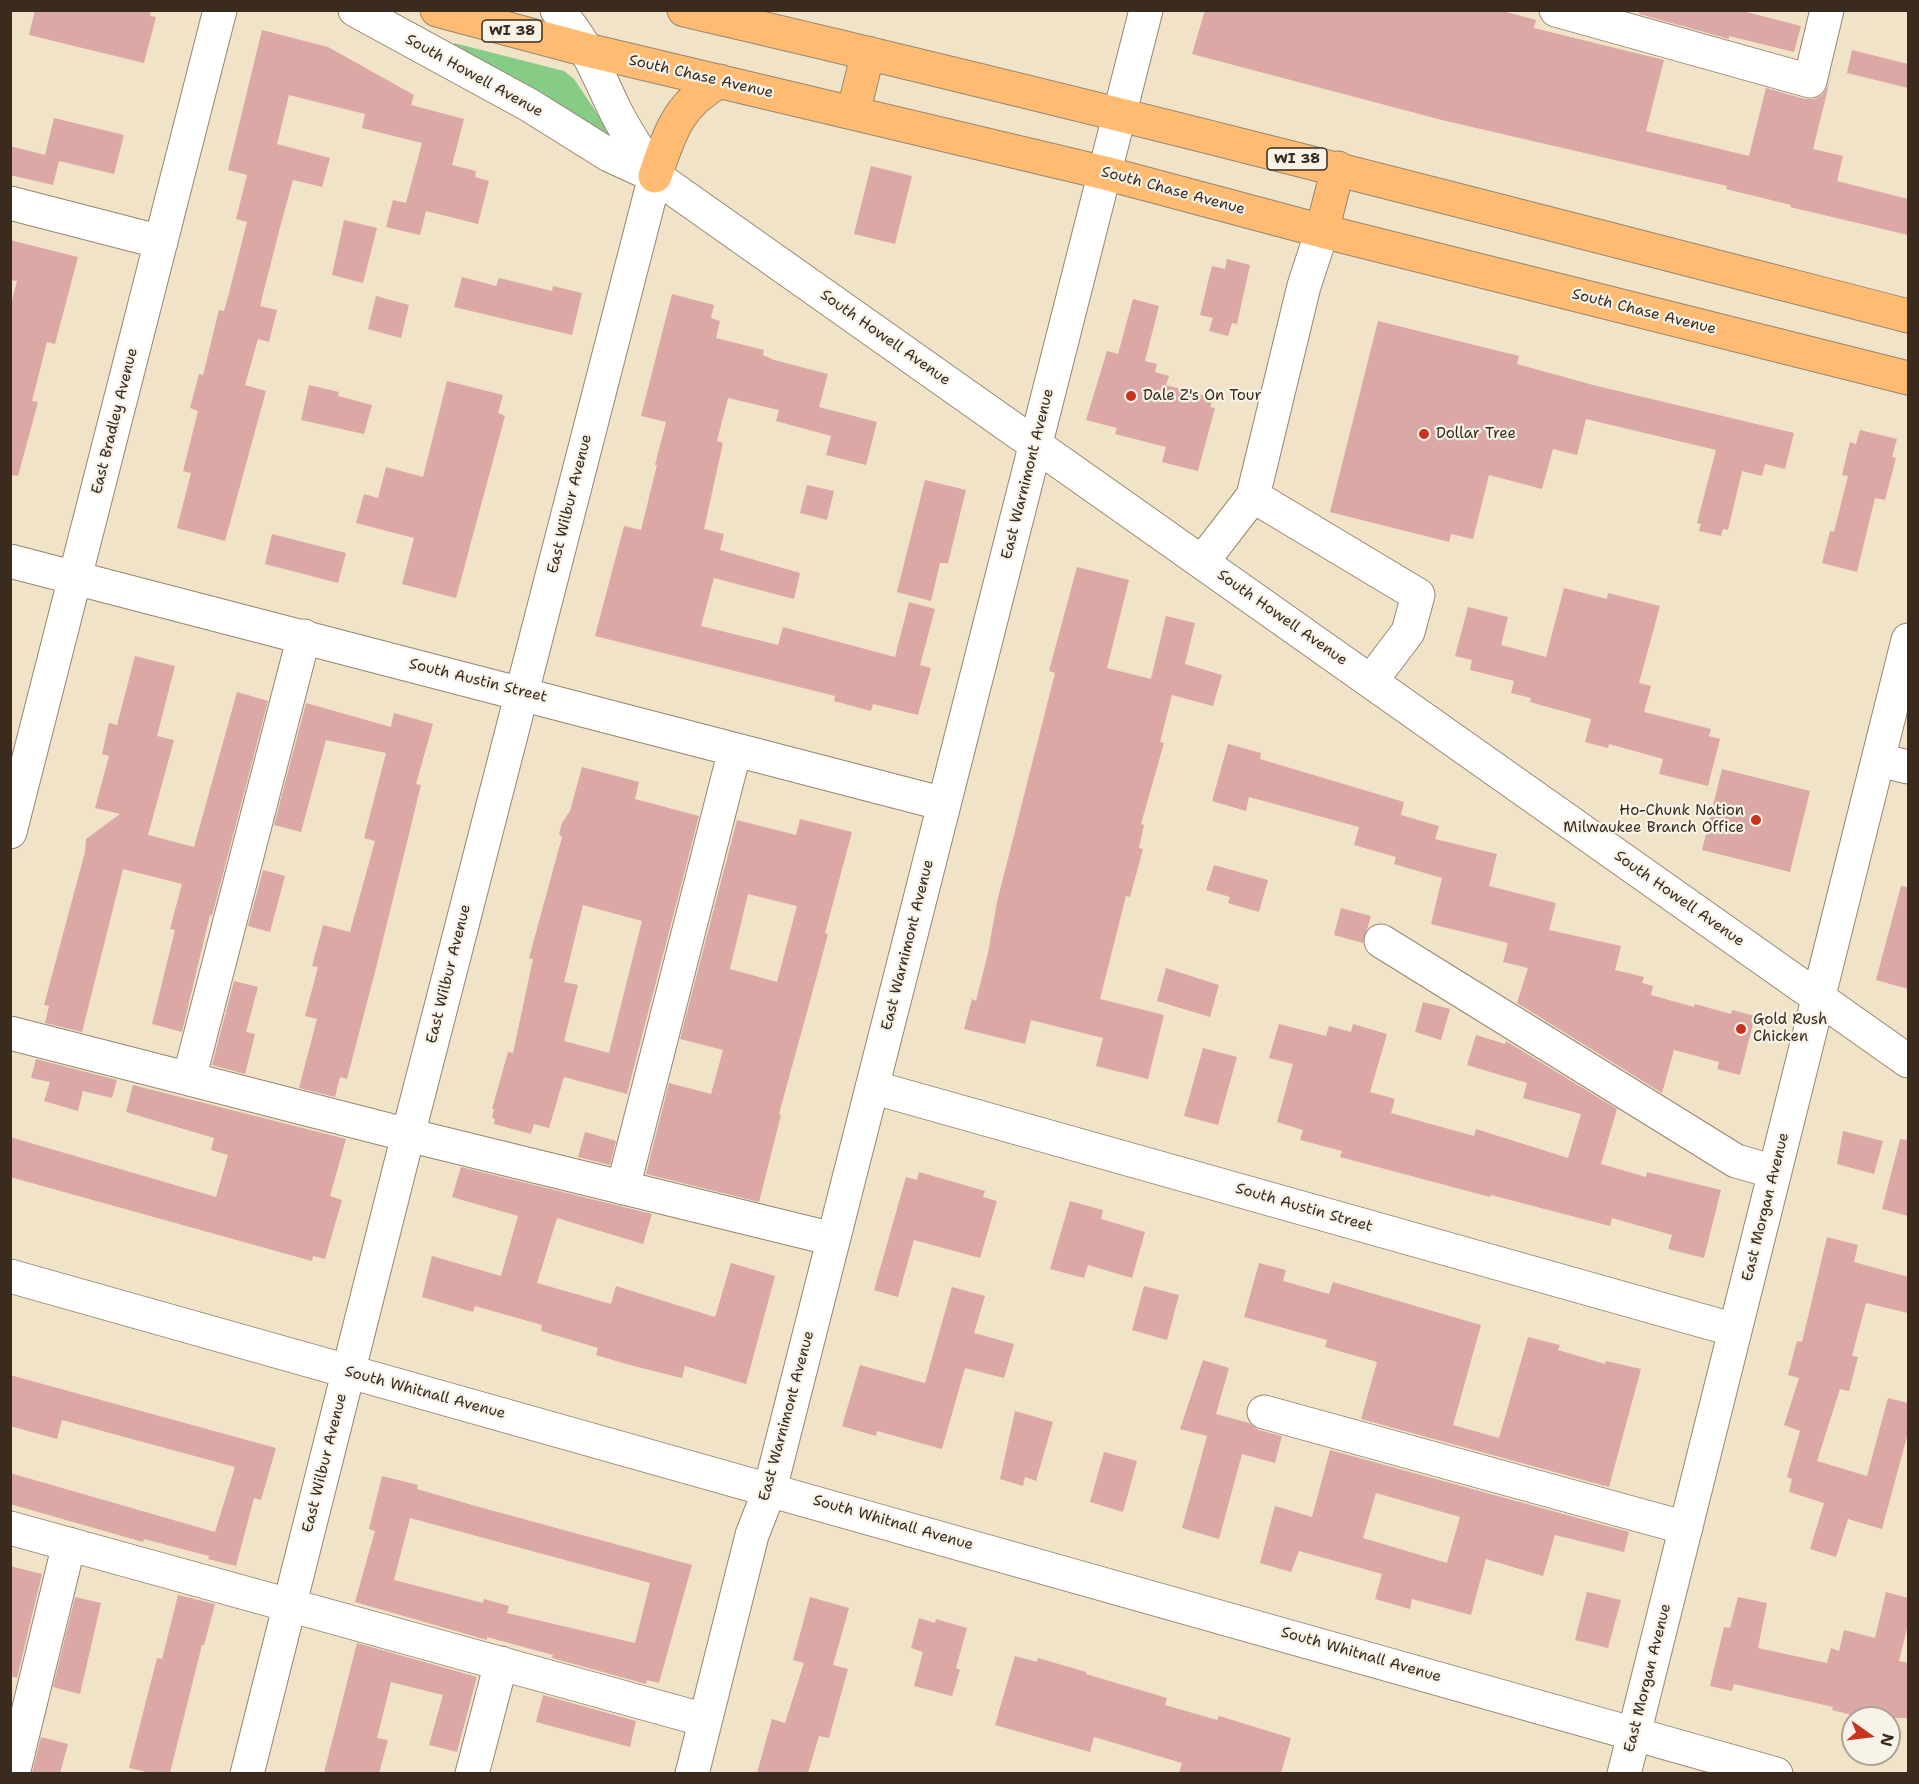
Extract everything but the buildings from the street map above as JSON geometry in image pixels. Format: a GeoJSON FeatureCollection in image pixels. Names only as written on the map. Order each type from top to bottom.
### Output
{"type":"FeatureCollection","features":[{"type":"Feature","properties":{"kind":"main road","name":"South Chase Avenue"},"geometry":{"type":"LineString","coordinates":[[437,10],[587,50],[1105,173],[1323,231],[1908,378]]}},
{"type":"Feature","properties":{"kind":"main road","name":"WI 38"},"geometry":{"type":"LineString","coordinates":[[684,10],[1338,168],[1908,316]]}},
{"type":"Feature","properties":{"kind":"main road"},"geometry":{"type":"LineString","coordinates":[[853,113],[868,53]]}},
{"type":"Feature","properties":{"kind":"main road"},"geometry":{"type":"LineString","coordinates":[[655,176],[670,131],[684,110],[697,94],[720,81]]}},
{"type":"Feature","properties":{"kind":"main road"},"geometry":{"type":"LineString","coordinates":[[1323,231],[1338,168]]}},
{"type":"Feature","properties":{"kind":"street","name":"East Bradley Avenue"},"geometry":{"type":"LineString","coordinates":[[10,832],[220,10]]}},
{"type":"Feature","properties":{"kind":"street","name":"South Howell Avenue"},"geometry":{"type":"LineString","coordinates":[[355,10],[529,105],[609,155],[655,176],[1908,1061]]}},
{"type":"Feature","properties":{"kind":"street","name":"South Howell Avenue"},"geometry":{"type":"LineString","coordinates":[[557,10],[570,24],[587,50],[617,113],[655,176]]}},
{"type":"Feature","properties":{"kind":"street","name":"East Warnimont Avenue"},"geometry":{"type":"LineString","coordinates":[[692,1773],[752,1535],[770,1489],[1146,10]]}},
{"type":"Feature","properties":{"kind":"street"},"geometry":{"type":"LineString","coordinates":[[1556,10],[1810,81],[1827,10]]}},
{"type":"Feature","properties":{"kind":"street","name":"East Wilbur Avenue"},"geometry":{"type":"LineString","coordinates":[[247,1773],[408,1135],[655,176]]}},
{"type":"Feature","properties":{"kind":"street"},"geometry":{"type":"LineString","coordinates":[[10,203],[161,242]]}},
{"type":"Feature","properties":{"kind":"street"},"geometry":{"type":"LineString","coordinates":[[1202,562],[1253,496],[1304,286],[1323,231]]}},
{"type":"Feature","properties":{"kind":"street"},"geometry":{"type":"LineString","coordinates":[[1253,496],[1418,595],[1408,632],[1371,681]]}},
{"type":"Feature","properties":{"kind":"street","name":"South Austin Street"},"geometry":{"type":"LineString","coordinates":[[10,561],[522,692],[944,804]]}},
{"type":"Feature","properties":{"kind":"street"},"geometry":{"type":"LineString","coordinates":[[189,1079],[304,636]]}},
{"type":"Feature","properties":{"kind":"street","name":"East Morgan Avenue"},"geometry":{"type":"LineString","coordinates":[[1624,1773],[1819,998],[1894,763],[1908,640]]}},
{"type":"Feature","properties":{"kind":"street"},"geometry":{"type":"LineString","coordinates":[[623,1188],[735,750]]}},
{"type":"Feature","properties":{"kind":"street"},"geometry":{"type":"LineString","coordinates":[[1382,941],[1736,1161],[1775,1172]]}},
{"type":"Feature","properties":{"kind":"street"},"geometry":{"type":"LineString","coordinates":[[10,1033],[408,1135],[833,1239]]}},
{"type":"Feature","properties":{"kind":"street","name":"South Austin Street"},"geometry":{"type":"LineString","coordinates":[[872,1087],[1735,1330]]}},
{"type":"Feature","properties":{"kind":"street","name":"South Whitnall Avenue"},"geometry":{"type":"LineString","coordinates":[[10,1276],[1776,1773]]}},
{"type":"Feature","properties":{"kind":"street"},"geometry":{"type":"LineString","coordinates":[[1264,1412],[1686,1528]]}},
{"type":"Feature","properties":{"kind":"street"},"geometry":{"type":"LineString","coordinates":[[10,1528],[290,1603],[705,1720]]}},
{"type":"Feature","properties":{"kind":"street"},"geometry":{"type":"LineString","coordinates":[[13,1773],[69,1544]]}},
{"type":"Feature","properties":{"kind":"street"},"geometry":{"type":"LineString","coordinates":[[472,1773],[501,1663]]}},
{"type":"Feature","properties":{"kind":"green space"},"geometry":{"type":"Polygon","coordinates":[[[454,43],[564,71],[574,79],[615,140],[451,50],[454,43]]]}},
{"type":"Feature","properties":{"kind":"place","name":"Dale Z's On Tour"},"geometry":{"type":"Point","coordinates":[1131,396]}},
{"type":"Feature","properties":{"kind":"place","name":"Dollar Tree"},"geometry":{"type":"Point","coordinates":[1424,434]}},
{"type":"Feature","properties":{"kind":"place","name":"Ho-Chunk Nation Milwaukee Branch Office"},"geometry":{"type":"Point","coordinates":[1756,820]}},
{"type":"Feature","properties":{"kind":"place","name":"Gold Rush Chicken"},"geometry":{"type":"Point","coordinates":[1741,1029]}}]}
